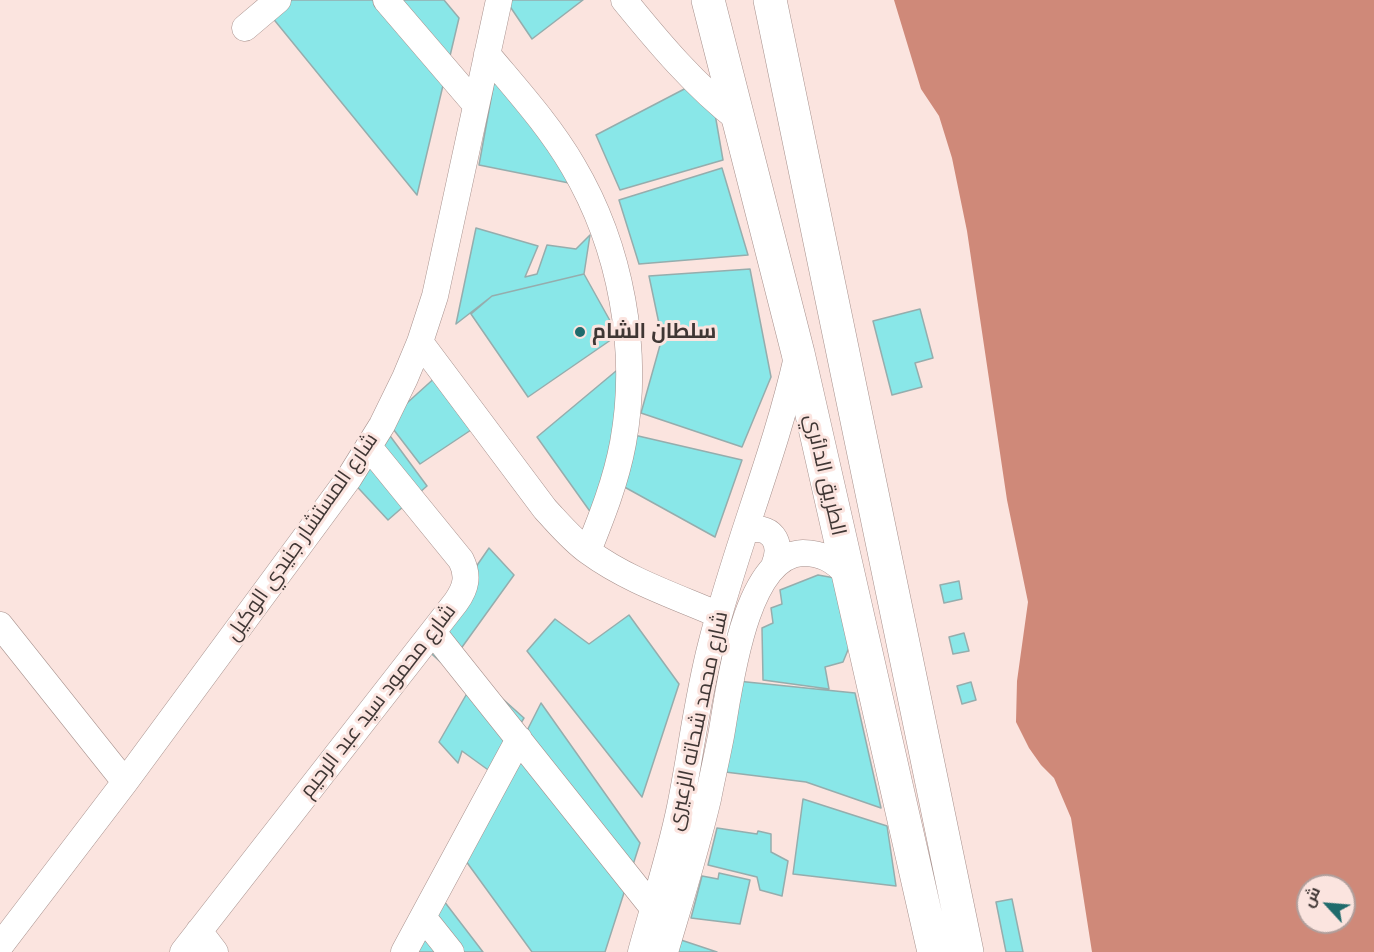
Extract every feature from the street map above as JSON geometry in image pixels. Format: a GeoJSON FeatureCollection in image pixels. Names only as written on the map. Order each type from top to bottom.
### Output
{"type":"FeatureCollection","features":[{"type":"Feature","properties":{"kind":"highway","name":"الطريق الدائري"},"geometry":{"type":"LineString","coordinates":[[708,0],[798,353],[934,952]]}},
{"type":"Feature","properties":{"kind":"highway","name":"الطريق الدائري"},"geometry":{"type":"LineString","coordinates":[[770,0],[967,952]]}},
{"type":"Feature","properties":{"kind":"street"},"geometry":{"type":"LineString","coordinates":[[245,27],[278,0]]}},
{"type":"Feature","properties":{"kind":"street"},"geometry":{"type":"LineString","coordinates":[[386,0],[476,105]]}},
{"type":"Feature","properties":{"kind":"street","name":"شارع المستشار جنيدي الوكيل"},"geometry":{"type":"LineString","coordinates":[[0,946],[125,782],[349,478],[388,413],[420,342],[435,296],[499,0]]}},
{"type":"Feature","properties":{"kind":"street"},"geometry":{"type":"LineString","coordinates":[[624,0],[683,69],[718,104],[739,120]]}},
{"type":"Feature","properties":{"kind":"street"},"geometry":{"type":"LineString","coordinates":[[487,54],[543,120],[573,166],[599,217],[617,271],[627,328],[629,385],[623,442],[609,498],[588,551]]}},
{"type":"Feature","properties":{"kind":"street"},"geometry":{"type":"LineString","coordinates":[[420,342],[545,509],[566,531],[588,551],[614,568],[719,615]]}},
{"type":"Feature","properties":{"kind":"street","name":"شارع محمد شحاته الزعيرى"},"geometry":{"type":"LineString","coordinates":[[641,952],[680,808],[698,703],[719,615],[778,431],[798,353]]}},
{"type":"Feature","properties":{"kind":"street","name":"شارع محمود سيد عبد الرحيم"},"geometry":{"type":"LineString","coordinates":[[183,952],[462,595],[467,577],[461,560],[369,447]]}},
{"type":"Feature","properties":{"kind":"street"},"geometry":{"type":"LineString","coordinates":[[745,531],[762,529],[776,540],[778,549],[774,566]]}},
{"type":"Feature","properties":{"kind":"street"},"geometry":{"type":"LineString","coordinates":[[774,566],[785,558],[812,553],[825,556],[837,563],[847,574]]}},
{"type":"Feature","properties":{"kind":"street","name":"شارع محمد شحاته الزعيرى"},"geometry":{"type":"LineString","coordinates":[[665,952],[704,814],[729,686],[743,631],[755,597],[774,566]]}},
{"type":"Feature","properties":{"kind":"street"},"geometry":{"type":"LineString","coordinates":[[0,625],[125,782]]}},
{"type":"Feature","properties":{"kind":"street"},"geometry":{"type":"LineString","coordinates":[[433,632],[653,908]]}},
{"type":"Feature","properties":{"kind":"street"},"geometry":{"type":"LineString","coordinates":[[404,952],[519,739]]}},
{"type":"Feature","properties":{"kind":"street"},"geometry":{"type":"LineString","coordinates":[[423,918],[452,952]]}},
{"type":"Feature","properties":{"kind":"street"},"geometry":{"type":"LineString","coordinates":[[199,931],[215,952]]}},
{"type":"Feature","properties":{"kind":"shaded area"},"geometry":{"type":"Polygon","coordinates":[[[894,0],[1374,0],[1374,952],[1092,952],[1071,818],[1054,778],[1029,748],[1016,722],[1017,681],[1028,602],[1007,500],[967,231],[952,158],[939,116],[921,89],[894,0]]]}},
{"type":"Feature","properties":{"kind":"building"},"geometry":{"type":"Polygon","coordinates":[[[258,0],[444,0],[459,18],[417,195],[258,0]]]}},
{"type":"Feature","properties":{"kind":"building"},"geometry":{"type":"Polygon","coordinates":[[[510,0],[583,0],[532,39],[509,5],[510,0]]]}},
{"type":"Feature","properties":{"kind":"building"},"geometry":{"type":"Polygon","coordinates":[[[497,66],[599,189],[479,165],[497,66]]]}},
{"type":"Feature","properties":{"kind":"building"},"geometry":{"type":"Polygon","coordinates":[[[692,85],[715,114],[723,160],[620,190],[596,135],[692,85]]]}},
{"type":"Feature","properties":{"kind":"building"},"geometry":{"type":"Polygon","coordinates":[[[722,168],[748,255],[639,264],[619,200],[722,168]]]}},
{"type":"Feature","properties":{"kind":"building"},"geometry":{"type":"Polygon","coordinates":[[[476,228],[538,246],[525,277],[537,274],[547,245],[576,249],[590,235],[584,274],[492,296],[456,324],[476,228]]]}},
{"type":"Feature","properties":{"kind":"building"},"geometry":{"type":"Polygon","coordinates":[[[750,269],[771,377],[742,447],[641,413],[662,338],[649,276],[750,269]]]}},
{"type":"Feature","properties":{"kind":"building"},"geometry":{"type":"Polygon","coordinates":[[[584,274],[618,335],[528,397],[471,314],[492,296],[584,274]]]}},
{"type":"Feature","properties":{"kind":"building"},"geometry":{"type":"Polygon","coordinates":[[[920,309],[933,358],[915,363],[922,387],[892,395],[873,321],[920,309]]]}},
{"type":"Feature","properties":{"kind":"building"},"geometry":{"type":"Polygon","coordinates":[[[628,361],[640,393],[594,517],[537,437],[628,361]]]}},
{"type":"Feature","properties":{"kind":"building"},"geometry":{"type":"Polygon","coordinates":[[[438,375],[474,428],[420,464],[387,421],[438,375]]]}},
{"type":"Feature","properties":{"kind":"building"},"geometry":{"type":"Polygon","coordinates":[[[382,425],[427,486],[388,520],[349,478],[382,425]]]}},
{"type":"Feature","properties":{"kind":"building"},"geometry":{"type":"Polygon","coordinates":[[[634,435],[742,460],[715,537],[619,484],[634,435]]]}},
{"type":"Feature","properties":{"kind":"building"},"geometry":{"type":"Polygon","coordinates":[[[489,548],[514,575],[447,668],[422,645],[489,548]]]}},
{"type":"Feature","properties":{"kind":"building"},"geometry":{"type":"Polygon","coordinates":[[[818,575],[835,578],[850,645],[843,662],[825,667],[829,689],[763,680],[762,628],[773,623],[771,608],[782,604],[780,590],[818,575]]]}},
{"type":"Feature","properties":{"kind":"building"},"geometry":{"type":"Polygon","coordinates":[[[959,581],[962,599],[944,603],[940,585],[959,581]]]}},
{"type":"Feature","properties":{"kind":"building"},"geometry":{"type":"Polygon","coordinates":[[[629,615],[679,684],[642,797],[527,651],[555,619],[589,644],[629,615]]]}},
{"type":"Feature","properties":{"kind":"building"},"geometry":{"type":"Polygon","coordinates":[[[964,633],[969,651],[953,654],[949,637],[964,633]]]}},
{"type":"Feature","properties":{"kind":"building"},"geometry":{"type":"Polygon","coordinates":[[[477,676],[524,718],[491,772],[462,751],[458,763],[439,742],[477,676]]]}},
{"type":"Feature","properties":{"kind":"building"},"geometry":{"type":"Polygon","coordinates":[[[737,681],[855,693],[881,808],[806,782],[717,771],[737,681]]]}},
{"type":"Feature","properties":{"kind":"building"},"geometry":{"type":"Polygon","coordinates":[[[971,682],[976,700],[962,704],[957,686],[971,682]]]}},
{"type":"Feature","properties":{"kind":"building"},"geometry":{"type":"Polygon","coordinates":[[[541,703],[640,843],[605,952],[532,952],[463,857],[541,703]]]}},
{"type":"Feature","properties":{"kind":"building"},"geometry":{"type":"Polygon","coordinates":[[[803,799],[887,826],[896,886],[793,874],[803,799]]]}},
{"type":"Feature","properties":{"kind":"building"},"geometry":{"type":"Polygon","coordinates":[[[717,828],[771,834],[771,852],[788,861],[782,896],[760,890],[757,877],[708,865],[717,828]]]}},
{"type":"Feature","properties":{"kind":"building"},"geometry":{"type":"Polygon","coordinates":[[[719,873],[750,880],[740,924],[691,918],[702,876],[718,879],[719,873]]]}},
{"type":"Feature","properties":{"kind":"building"},"geometry":{"type":"Polygon","coordinates":[[[437,892],[483,952],[405,952],[437,892]]]}},
{"type":"Feature","properties":{"kind":"building"},"geometry":{"type":"Polygon","coordinates":[[[1012,899],[1023,952],[1006,952],[996,902],[1012,899]]]}},
{"type":"Feature","properties":{"kind":"building"},"geometry":{"type":"Polygon","coordinates":[[[672,937],[717,952],[667,952],[672,937]]]}},
{"type":"Feature","properties":{"kind":"place","name":"سلطان الشام"},"geometry":{"type":"Point","coordinates":[580,332]}}]}
